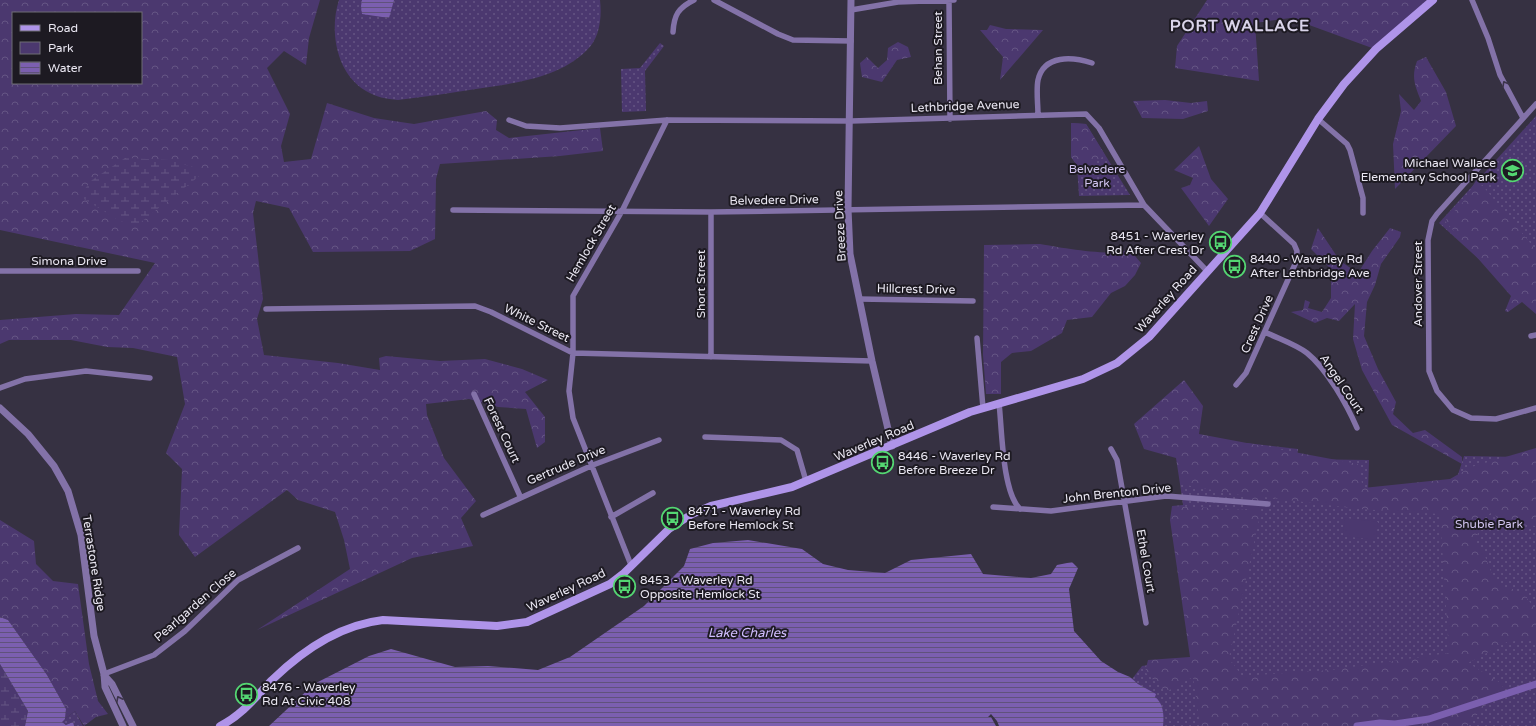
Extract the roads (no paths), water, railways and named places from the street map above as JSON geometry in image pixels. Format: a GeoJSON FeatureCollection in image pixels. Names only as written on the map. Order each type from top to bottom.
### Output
{"type":"FeatureCollection","features":[{"type":"Feature","properties":{"kind":"main road","name":"Waverley Road"},"geometry":{"type":"LineString","coordinates":[[220,726],[246,708],[295,659],[310,648],[341,631],[370,622],[383,620],[497,626],[520,624],[595,592],[610,584],[669,529],[692,514],[711,506],[792,487],[983,408],[1083,379],[1117,363],[1149,337],[1260,213],[1318,119],[1360,65],[1376,49],[1434,0]]}},
{"type":"Feature","properties":{"kind":"street"},"geometry":{"type":"LineString","coordinates":[[673,32],[673,18],[680,9],[694,0]]}},
{"type":"Feature","properties":{"kind":"street"},"geometry":{"type":"LineString","coordinates":[[714,0],[778,34],[793,40],[851,41]]}},
{"type":"Feature","properties":{"kind":"street","name":"Breeze Drive"},"geometry":{"type":"LineString","coordinates":[[850,0],[851,121],[848,209],[850,254],[872,361],[892,446]]}},
{"type":"Feature","properties":{"kind":"street","name":"Behan Street"},"geometry":{"type":"LineString","coordinates":[[949,0],[950,119]]}},
{"type":"Feature","properties":{"kind":"street"},"geometry":{"type":"LineString","coordinates":[[851,10],[898,2],[954,0]]}},
{"type":"Feature","properties":{"kind":"street"},"geometry":{"type":"LineString","coordinates":[[1472,0],[1488,38],[1500,75],[1523,118]]}},
{"type":"Feature","properties":{"kind":"street"},"geometry":{"type":"LineString","coordinates":[[1038,114],[1038,80],[1047,65],[1054,60],[1067,58],[1092,63]]}},
{"type":"Feature","properties":{"kind":"street","name":"Andover Street"},"geometry":{"type":"LineString","coordinates":[[1536,104],[1432,221],[1428,240],[1429,371],[1435,387],[1453,410],[1471,418],[1496,419],[1536,408]]}},
{"type":"Feature","properties":{"kind":"street","name":"Lethbridge Avenue"},"geometry":{"type":"LineString","coordinates":[[510,120],[526,126],[560,128],[667,120],[851,121],[950,119],[1080,113],[1090,117],[1099,128],[1144,205],[1207,271]]}},
{"type":"Feature","properties":{"kind":"street"},"geometry":{"type":"LineString","coordinates":[[1318,119],[1347,144],[1350,150],[1363,198],[1363,213]]}},
{"type":"Feature","properties":{"kind":"street","name":"Hemlock Street"},"geometry":{"type":"LineString","coordinates":[[631,565],[611,517],[593,465],[573,418],[570,405],[569,391],[574,353],[573,296],[622,211],[667,120]]}},
{"type":"Feature","properties":{"kind":"street","name":"Belvedere Drive"},"geometry":{"type":"LineString","coordinates":[[453,210],[711,212],[1144,205]]}},
{"type":"Feature","properties":{"kind":"street","name":"Short Street"},"geometry":{"type":"LineString","coordinates":[[711,212],[711,357]]}},
{"type":"Feature","properties":{"kind":"street","name":"Crest Drive"},"geometry":{"type":"LineString","coordinates":[[1236,385],[1246,373],[1296,262],[1297,251],[1294,244],[1260,213]]}},
{"type":"Feature","properties":{"kind":"street","name":"Simona Drive"},"geometry":{"type":"LineString","coordinates":[[0,271],[138,271]]}},
{"type":"Feature","properties":{"kind":"street","name":"Hillcrest Drive"},"geometry":{"type":"LineString","coordinates":[[859,299],[973,301]]}},
{"type":"Feature","properties":{"kind":"street","name":"White Street"},"geometry":{"type":"LineString","coordinates":[[266,309],[474,306],[491,312],[574,353],[872,361]]}},
{"type":"Feature","properties":{"kind":"street","name":"Angel Court"},"geometry":{"type":"LineString","coordinates":[[1265,332],[1302,350],[1315,361],[1349,411],[1357,428]]}},
{"type":"Feature","properties":{"kind":"street"},"geometry":{"type":"LineString","coordinates":[[977,338],[983,408]]}},
{"type":"Feature","properties":{"kind":"street"},"geometry":{"type":"LineString","coordinates":[[0,388],[25,379],[86,371],[150,378]]}},
{"type":"Feature","properties":{"kind":"street","name":"Forest Court"},"geometry":{"type":"LineString","coordinates":[[474,394],[520,496]]}},
{"type":"Feature","properties":{"kind":"street"},"geometry":{"type":"LineString","coordinates":[[999,403],[1010,494],[1015,504],[1020,509]]}},
{"type":"Feature","properties":{"kind":"street","name":"Terrastone Ridge"},"geometry":{"type":"LineString","coordinates":[[0,408],[28,434],[54,466],[68,491],[81,535],[94,636],[104,674],[105,687],[123,726]]}},
{"type":"Feature","properties":{"kind":"street"},"geometry":{"type":"LineString","coordinates":[[705,437],[781,440],[797,450],[806,481]]}},
{"type":"Feature","properties":{"kind":"street","name":"Gertrude Drive"},"geometry":{"type":"LineString","coordinates":[[483,515],[520,496],[593,465],[659,440]]}},
{"type":"Feature","properties":{"kind":"street","name":"Ethel Court"},"geometry":{"type":"LineString","coordinates":[[1111,449],[1117,460],[1146,623]]}},
{"type":"Feature","properties":{"kind":"street"},"geometry":{"type":"LineString","coordinates":[[611,517],[653,493]]}},
{"type":"Feature","properties":{"kind":"street","name":"John Brenton Drive"},"geometry":{"type":"LineString","coordinates":[[993,507],[1051,511],[1125,503],[1166,496],[1268,504]]}},
{"type":"Feature","properties":{"kind":"street","name":"Pearlgarden Close"},"geometry":{"type":"LineString","coordinates":[[104,674],[154,655],[185,632],[238,580],[298,548]]}},
{"type":"Feature","properties":{"kind":"street","name":"Terrastone Ridge"},"geometry":{"type":"LineString","coordinates":[[104,674],[112,684],[133,726]]}},
{"type":"Feature","properties":{"kind":"water"},"geometry":{"type":"Polygon","coordinates":[[[362,0],[394,0],[389,18],[362,14],[362,0]]]}},
{"type":"Feature","properties":{"kind":"water","name":"Lake Charles"},"geometry":{"type":"Polygon","coordinates":[[[748,540],[802,549],[823,564],[848,570],[885,573],[911,560],[971,554],[983,574],[1031,578],[1051,574],[1057,565],[1072,562],[1078,568],[1069,589],[1074,631],[1101,661],[1118,672],[1130,677],[1138,684],[1156,694],[1155,697],[1163,710],[1163,726],[999,726],[991,714],[988,717],[991,717],[996,726],[269,726],[314,684],[369,656],[391,649],[455,667],[488,666],[538,670],[570,657],[644,606],[684,566],[690,549],[713,543],[748,540]]]}},
{"type":"Feature","properties":{"kind":"water"},"geometry":{"type":"Polygon","coordinates":[[[0,617],[8,620],[47,675],[66,709],[65,719],[62,722],[66,725],[73,722],[74,726],[25,726],[28,711],[0,664],[0,617]]]}},
{"type":"Feature","properties":{"kind":"waterway"},"geometry":{"type":"LineString","coordinates":[[1357,726],[1380,723],[1395,724],[1429,719],[1536,684]]}},
{"type":"Feature","properties":{"kind":"place","name":"Michael Wallace Elementary School Park"},"geometry":{"type":"Point","coordinates":[1512,170]}},
{"type":"Feature","properties":{"kind":"place","name":"8451 - Waverley Rd After Crest Dr"},"geometry":{"type":"Point","coordinates":[1220,243]}},
{"type":"Feature","properties":{"kind":"place","name":"8440 - Waverley Rd After Lethbridge Ave"},"geometry":{"type":"Point","coordinates":[1234,266]}},
{"type":"Feature","properties":{"kind":"place","name":"8446 - Waverley Rd Before Breeze Dr"},"geometry":{"type":"Point","coordinates":[883,463]}},
{"type":"Feature","properties":{"kind":"place","name":"8471 - Waverley Rd Before Hemlock St"},"geometry":{"type":"Point","coordinates":[672,518]}},
{"type":"Feature","properties":{"kind":"place","name":"8453 - Waverley Rd Opposite Hemlock St"},"geometry":{"type":"Point","coordinates":[624,587]}},
{"type":"Feature","properties":{"kind":"place","name":"8476 - Waverley Rd At Civic 408"},"geometry":{"type":"Point","coordinates":[246,694]}},
{"type":"Feature","properties":{"kind":"district","name":"PORT WALLACE"},"geometry":{"type":"Point","coordinates":[1240,26]}},
{"type":"Feature","properties":{"kind":"park label","name":"Belvedere Park"},"geometry":{"type":"Point","coordinates":[1097,176]}},
{"type":"Feature","properties":{"kind":"park label","name":"Shubie Park"},"geometry":{"type":"Point","coordinates":[1489,524]}}]}
